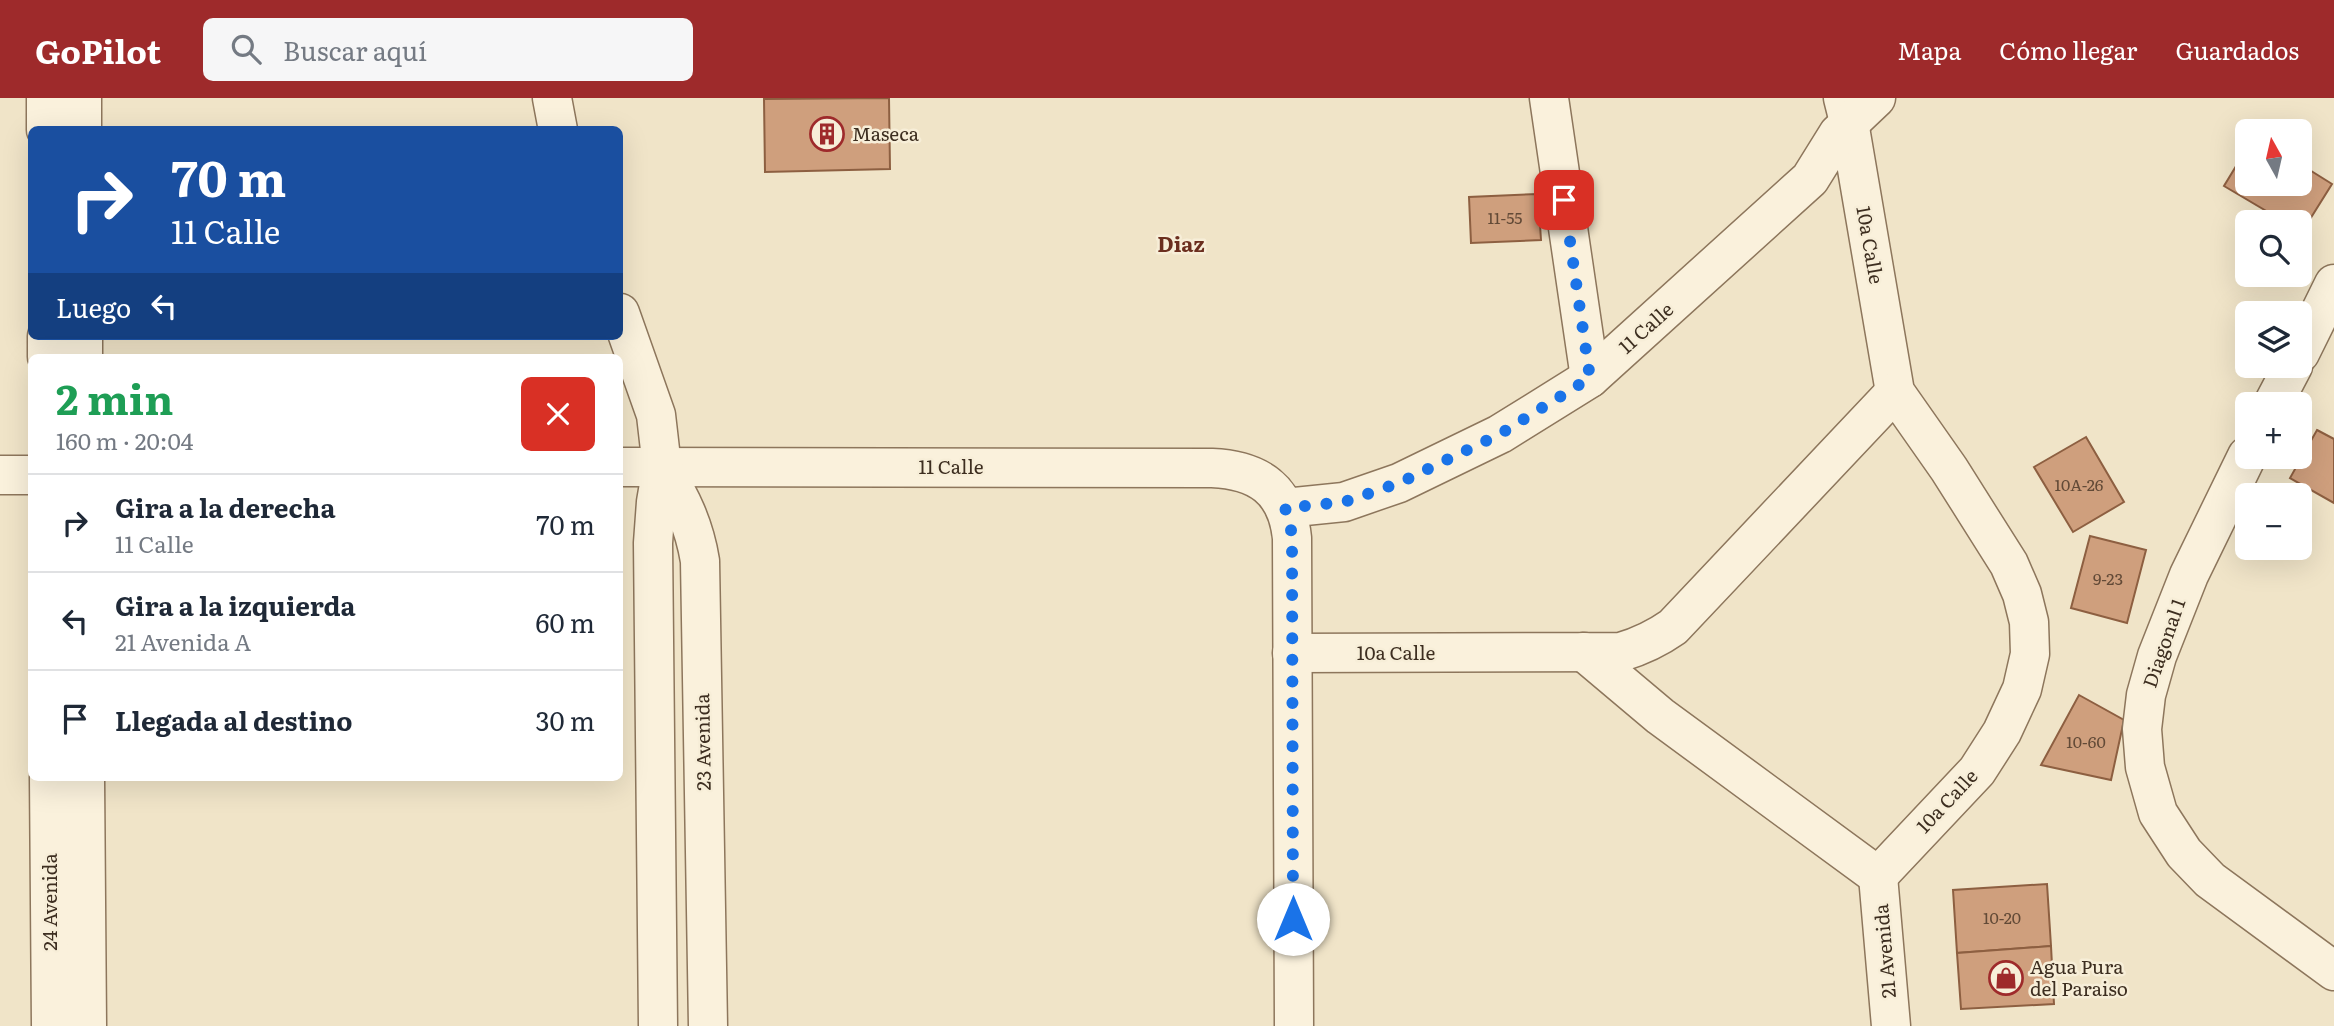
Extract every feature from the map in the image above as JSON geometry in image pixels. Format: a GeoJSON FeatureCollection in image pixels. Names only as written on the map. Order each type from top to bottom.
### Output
{"type":"FeatureCollection","features":[{"type":"Feature","properties":{"kind":"street"},"geometry":{"type":"LineString","coordinates":[[46,98],[46,126]]}},
{"type":"Feature","properties":{"kind":"street"},"geometry":{"type":"LineString","coordinates":[[82,98],[82,126]]}},
{"type":"Feature","properties":{"kind":"street"},"geometry":{"type":"LineString","coordinates":[[552,98],[557,126]]}},
{"type":"Feature","properties":{"kind":"street"},"geometry":{"type":"LineString","coordinates":[[1549,98],[1590,378]]}},
{"type":"Feature","properties":{"kind":"street","name":"11 Calle"},"geometry":{"type":"LineString","coordinates":[[623,467],[1212,468],[1247,473],[1281,500],[1344,502],[1399,483],[1500,434],[1590,378],[1810,179],[1856,106]]}},
{"type":"Feature","properties":{"kind":"street","name":"10a Calle"},"geometry":{"type":"LineString","coordinates":[[1856,106],[1895,391],[1950,470],[2008,564],[2022,594],[2029,622],[2030,654],[2022,689],[2002,732],[1977,771],[1878,876]]}},
{"type":"Feature","properties":{"kind":"street"},"geometry":{"type":"LineString","coordinates":[[2312,329],[2334,284]]}},
{"type":"Feature","properties":{"kind":"street","name":"23 Avenida"},"geometry":{"type":"LineString","coordinates":[[623,322],[656,415],[662,467],[653,543],[658,1026]]}},
{"type":"Feature","properties":{"kind":"street","name":"10a Calle"},"geometry":{"type":"LineString","coordinates":[[1293,653],[1621,652],[1638,647],[1656,639],[1673,626],[1895,391]]}},
{"type":"Feature","properties":{"kind":"street","name":"23 Avenida"},"geometry":{"type":"LineString","coordinates":[[662,467],[696,534],[700,561],[708,1026]]}},
{"type":"Feature","properties":{"kind":"street","name":"Diagonal 1"},"geometry":{"type":"LineString","coordinates":[[2241,469],[2189,575],[2157,656],[2146,695],[2142,729],[2145,767],[2158,813],[2184,853],[2210,880],[2334,971]]}},
{"type":"Feature","properties":{"kind":"street"},"geometry":{"type":"LineString","coordinates":[[0,475],[28,475]]}},
{"type":"Feature","properties":{"kind":"street"},"geometry":{"type":"LineString","coordinates":[[1281,500],[1290,522],[1292,538],[1294,1026]]}},
{"type":"Feature","properties":{"kind":"street"},"geometry":{"type":"LineString","coordinates":[[1584,652],[1660,716],[1878,876]]}},
{"type":"Feature","properties":{"kind":"street","name":"24 Avenida"},"geometry":{"type":"LineString","coordinates":[[49,781],[51,1026]]}},
{"type":"Feature","properties":{"kind":"street","name":"24 Avenida"},"geometry":{"type":"LineString","coordinates":[[85,781],[87,1026]]}},
{"type":"Feature","properties":{"kind":"street","name":"21 Avenida"},"geometry":{"type":"LineString","coordinates":[[1878,876],[1891,1026]]}},
{"type":"Feature","properties":{"kind":"building","name":"Maseca"},"geometry":{"type":"Polygon","coordinates":[[[889,98],[890,169],[765,172],[764,99],[889,98]]]}},
{"type":"Feature","properties":{"kind":"building"},"geometry":{"type":"Polygon","coordinates":[[[2235,168],[2235,192],[2224,186],[2235,168]]]}},
{"type":"Feature","properties":{"kind":"building"},"geometry":{"type":"Polygon","coordinates":[[[2312,172],[2332,184],[2312,216],[2312,210],[2265,210],[2241,196],[2312,196],[2312,172]]]}},
{"type":"Feature","properties":{"kind":"building"},"geometry":{"type":"Polygon","coordinates":[[[1538,194],[1541,240],[1471,243],[1469,197],[1538,194]]]}},
{"type":"Feature","properties":{"kind":"building"},"geometry":{"type":"Polygon","coordinates":[[[2317,430],[2334,439],[2334,503],[2312,490],[2312,483],[2299,483],[2290,478],[2295,469],[2312,469],[2312,439],[2317,430]]]}},
{"type":"Feature","properties":{"kind":"building"},"geometry":{"type":"Polygon","coordinates":[[[2086,437],[2124,502],[2073,532],[2034,467],[2086,437]]]}},
{"type":"Feature","properties":{"kind":"building"},"geometry":{"type":"Polygon","coordinates":[[[2090,536],[2146,550],[2127,623],[2071,608],[2090,536]]]}},
{"type":"Feature","properties":{"kind":"building"},"geometry":{"type":"Polygon","coordinates":[[[2079,695],[2124,720],[2111,780],[2041,765],[2079,695]]]}},
{"type":"Feature","properties":{"kind":"building"},"geometry":{"type":"Polygon","coordinates":[[[2047,884],[2051,946],[1957,953],[1953,890],[2047,884]]]}},
{"type":"Feature","properties":{"kind":"building","name":"Agua Pura del Paraiso"},"geometry":{"type":"Polygon","coordinates":[[[2051,946],[2054,1004],[1961,1009],[1957,953],[2051,946]]]}},
{"type":"Feature","properties":{"kind":"place","name":"Maseca"},"geometry":{"type":"Point","coordinates":[827,134]}},
{"type":"Feature","properties":{"kind":"place","name":"Agua Pura del Paraiso"},"geometry":{"type":"Point","coordinates":[2006,978]}},
{"type":"Feature","properties":{"kind":"district","name":"Diaz"},"geometry":{"type":"Point","coordinates":[1181,245]}},
{"type":"Feature","properties":{"kind":"route"},"geometry":{"type":"LineString","coordinates":[[1293,919],[1292,538],[1285,508],[1344,502],[1399,483],[1500,434],[1590,378],[1564,200]]}}]}
